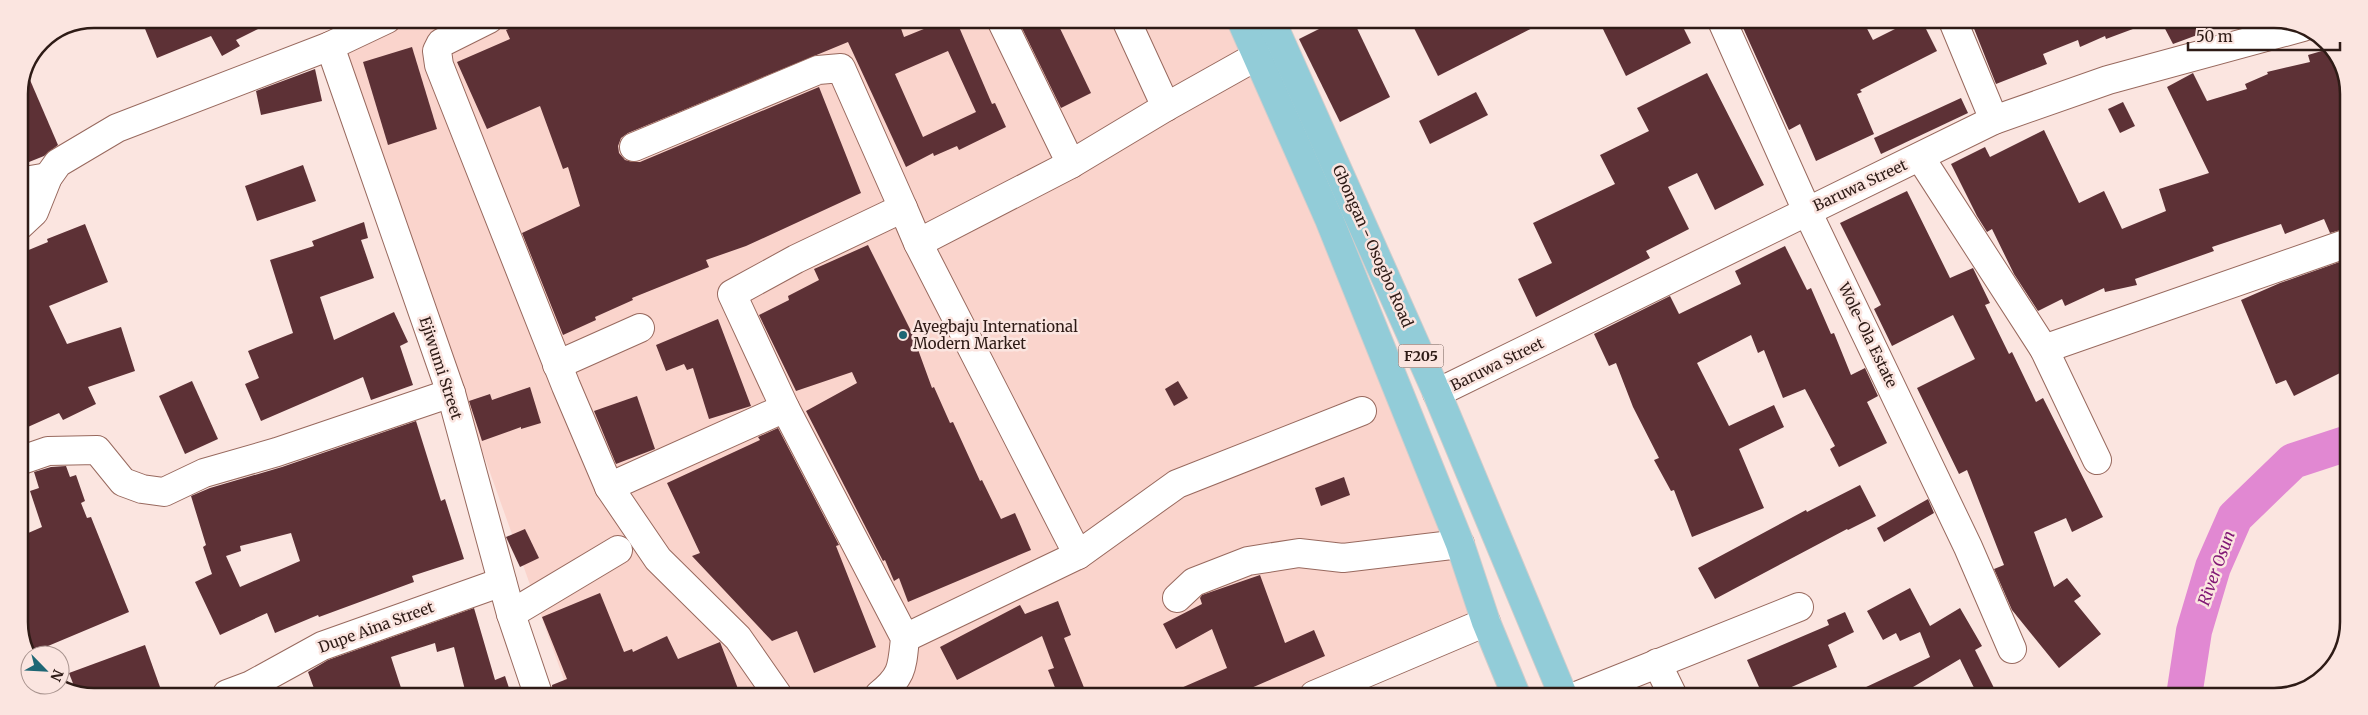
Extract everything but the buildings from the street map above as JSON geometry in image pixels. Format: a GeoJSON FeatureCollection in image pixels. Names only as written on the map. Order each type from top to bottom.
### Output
{"type":"FeatureCollection","features":[{"type":"Feature","properties":{"kind":"main road","name":"Gbongan - Osogbo Road"},"geometry":{"type":"LineString","coordinates":[[1245,28],[1329,219],[1460,544],[1486,622],[1513,688]]}},
{"type":"Feature","properties":{"kind":"main road","name":"Gbongan - Osogbo Road"},"geometry":{"type":"LineString","coordinates":[[1275,28],[1437,393],[1560,688]]}},
{"type":"Feature","properties":{"kind":"street"},"geometry":{"type":"LineString","coordinates":[[28,218],[34,212],[48,178],[58,163],[117,128],[330,46],[368,28]]}},
{"type":"Feature","properties":{"kind":"street"},"geometry":{"type":"LineString","coordinates":[[471,28],[442,43],[437,51],[439,65],[557,365],[609,487],[658,559],[738,638],[773,688]]}},
{"type":"Feature","properties":{"kind":"street"},"geometry":{"type":"LineString","coordinates":[[1005,28],[1071,164]]}},
{"type":"Feature","properties":{"kind":"street"},"geometry":{"type":"LineString","coordinates":[[1130,28],[1166,107]]}},
{"type":"Feature","properties":{"kind":"street","name":"Wole-Ola Estate"},"geometry":{"type":"LineString","coordinates":[[1725,28],[1807,210],[1903,407],[1968,547],[2012,649]]}},
{"type":"Feature","properties":{"kind":"street"},"geometry":{"type":"LineString","coordinates":[[1956,28],[1994,120]]}},
{"type":"Feature","properties":{"kind":"street","name":"Baruwa Street"},"geometry":{"type":"LineString","coordinates":[[1437,393],[1994,120],[2108,80],[2292,30]]}},
{"type":"Feature","properties":{"kind":"street","name":"Ejiwumi Street"},"geometry":{"type":"LineString","coordinates":[[330,46],[451,393],[511,614],[536,688]]}},
{"type":"Feature","properties":{"kind":"street"},"geometry":{"type":"LineString","coordinates":[[918,243],[1071,164],[1166,107],[1257,56]]}},
{"type":"Feature","properties":{"kind":"street"},"geometry":{"type":"LineString","coordinates":[[634,147],[818,70],[841,68],[918,243],[1078,555]]}},
{"type":"Feature","properties":{"kind":"street"},"geometry":{"type":"LineString","coordinates":[[1920,157],[2044,349],[2097,460]]}},
{"type":"Feature","properties":{"kind":"street"},"geometry":{"type":"LineString","coordinates":[[28,181],[48,178]]}},
{"type":"Feature","properties":{"kind":"street"},"geometry":{"type":"LineString","coordinates":[[887,688],[894,682],[903,664],[905,638],[786,408],[732,294],[796,259],[903,208]]}},
{"type":"Feature","properties":{"kind":"street"},"geometry":{"type":"LineString","coordinates":[[2044,349],[2340,246]]}},
{"type":"Feature","properties":{"kind":"street"},"geometry":{"type":"LineString","coordinates":[[557,365],[640,328]]}},
{"type":"Feature","properties":{"kind":"street"},"geometry":{"type":"LineString","coordinates":[[28,458],[48,451],[97,450],[123,482],[142,490],[164,492],[204,473],[276,452],[451,393]]}},
{"type":"Feature","properties":{"kind":"street"},"geometry":{"type":"LineString","coordinates":[[609,487],[786,408]]}},
{"type":"Feature","properties":{"kind":"street"},"geometry":{"type":"LineString","coordinates":[[905,638],[1078,555],[1177,484],[1362,411]]}},
{"type":"Feature","properties":{"kind":"street"},"geometry":{"type":"LineString","coordinates":[[1177,598],[1194,582],[1248,560],[1299,553],[1343,558],[1460,544]]}},
{"type":"Feature","properties":{"kind":"street"},"geometry":{"type":"LineString","coordinates":[[511,614],[618,550]]}},
{"type":"Feature","properties":{"kind":"street","name":"Dupe Aina Street"},"geometry":{"type":"LineString","coordinates":[[243,688],[322,646],[502,582]]}},
{"type":"Feature","properties":{"kind":"street"},"geometry":{"type":"LineString","coordinates":[[1596,688],[1799,606]]}},
{"type":"Feature","properties":{"kind":"street"},"geometry":{"type":"LineString","coordinates":[[1330,688],[1486,622]]}},
{"type":"Feature","properties":{"kind":"street"},"geometry":{"type":"LineString","coordinates":[[1657,663],[1669,688]]}},
{"type":"Feature","properties":{"kind":"shaded area","name":"Ayegbaju International Modern Market"},"geometry":{"type":"Polygon","coordinates":[[[388,28],[1237,28],[1481,617],[1316,688],[567,688],[340,52],[388,28]]]}},
{"type":"Feature","properties":{"kind":"waterway","name":"River Osun"},"geometry":{"type":"LineString","coordinates":[[2185,688],[2194,631],[2213,567],[2235,517],[2293,461],[2340,446]]}},
{"type":"Feature","properties":{"kind":"waterway"},"geometry":{"type":"LineString","coordinates":[[2194,631],[2200,688]]}},
{"type":"Feature","properties":{"kind":"place","name":"Ayegbaju International Modern Market"},"geometry":{"type":"Point","coordinates":[903,335]}}]}
